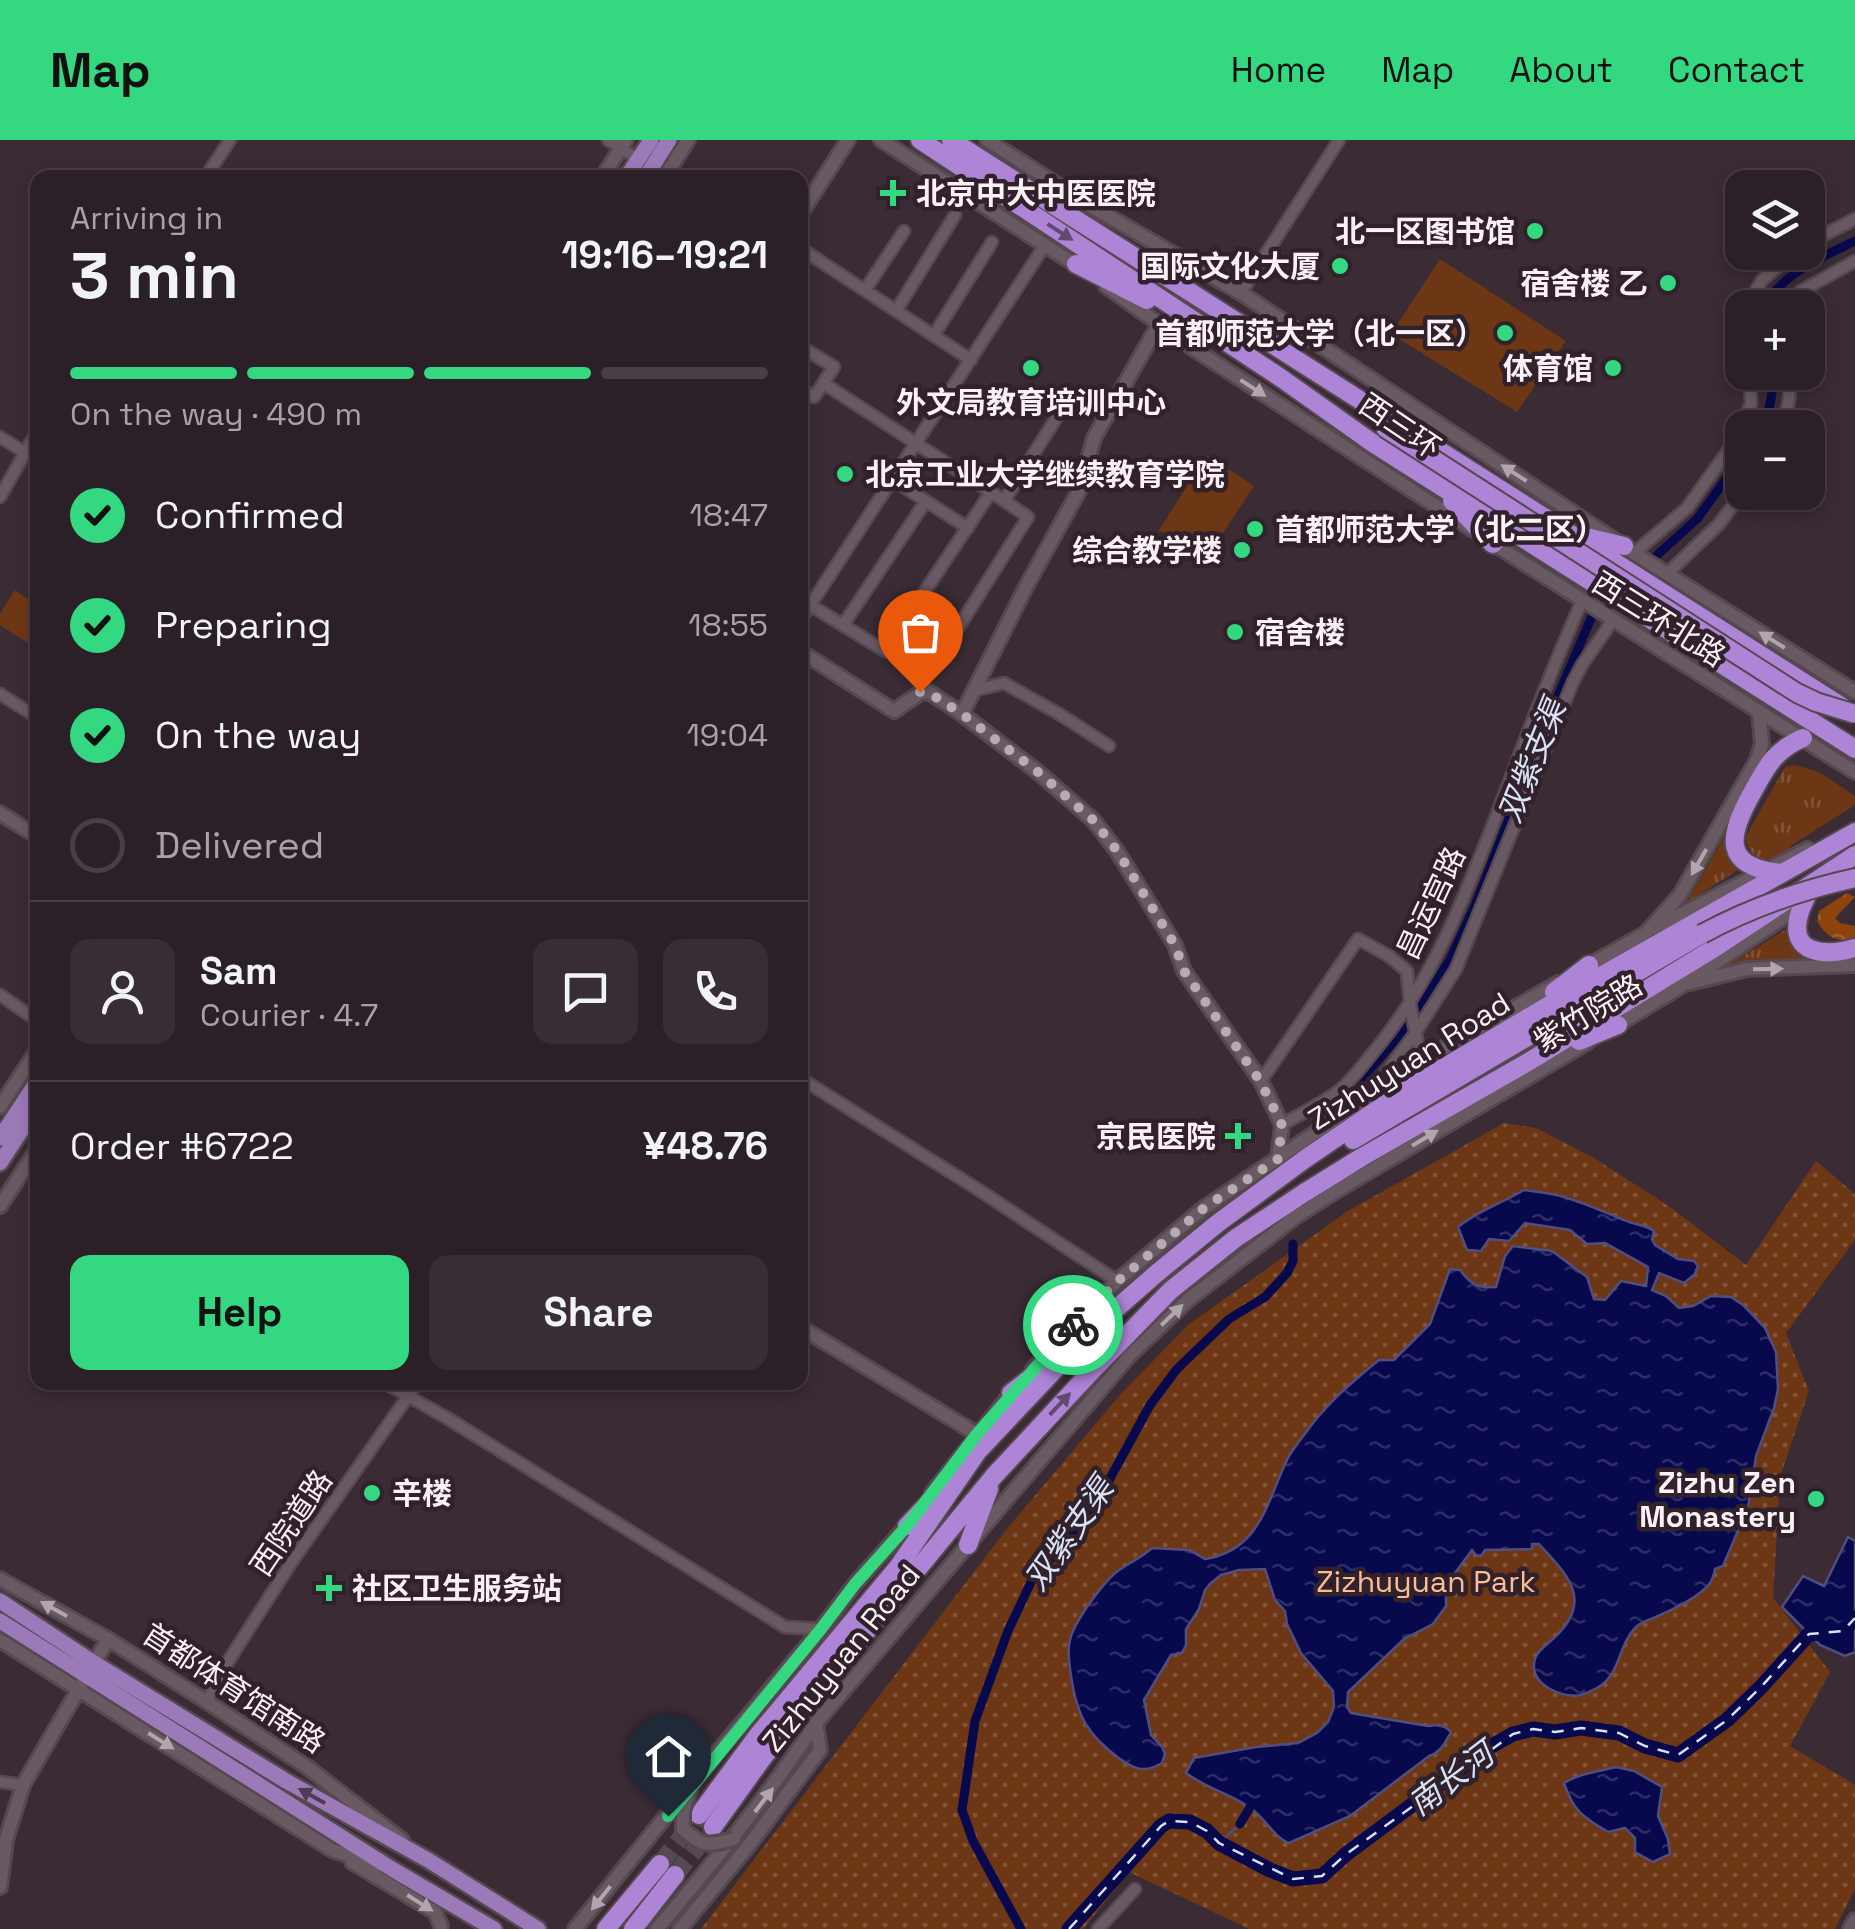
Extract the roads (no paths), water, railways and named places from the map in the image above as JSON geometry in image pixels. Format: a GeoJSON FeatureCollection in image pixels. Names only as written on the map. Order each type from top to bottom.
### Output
{"type":"FeatureCollection","features":[{"type":"Feature","properties":{"kind":"highway","name":"西三环"},"geometry":{"type":"LineString","coordinates":[[920,140],[1282,378],[1374,444],[1855,749]]}},
{"type":"Feature","properties":{"kind":"highway","name":"西三环"},"geometry":{"type":"LineString","coordinates":[[951,140],[1568,532],[1626,555]]}},
{"type":"Feature","properties":{"kind":"highway"},"geometry":{"type":"LineString","coordinates":[[1076,264],[1220,338]]}},
{"type":"Feature","properties":{"kind":"highway"},"geometry":{"type":"LineString","coordinates":[[1292,359],[1382,431]]}},
{"type":"Feature","properties":{"kind":"highway"},"geometry":{"type":"LineString","coordinates":[[1282,378],[1382,431],[1797,693],[1855,717]]}},
{"type":"Feature","properties":{"kind":"highway"},"geometry":{"type":"LineString","coordinates":[[1430,480],[1494,544]]}},
{"type":"Feature","properties":{"kind":"highway"},"geometry":{"type":"LineString","coordinates":[[1626,555],[1652,586],[1855,717]]}},
{"type":"Feature","properties":{"kind":"highway"},"geometry":{"type":"LineString","coordinates":[[1774,872],[1745,862],[1736,850],[1733,835],[1775,755],[1803,738]]}},
{"type":"Feature","properties":{"kind":"highway","name":"Zizhuyuan Road"},"geometry":{"type":"LineString","coordinates":[[1855,832],[1774,872],[1410,1088],[1218,1223],[1094,1328],[977,1443],[898,1568],[758,1735],[706,1821],[994,1476],[1171,1290],[1236,1238],[1362,1157],[1716,947],[1855,855]]}},
{"type":"Feature","properties":{"kind":"highway"},"geometry":{"type":"LineString","coordinates":[[1236,1238],[1282,1198],[1424,1105],[1704,938],[1727,920],[1788,896],[1855,878]]}},
{"type":"Feature","properties":{"kind":"highway"},"geometry":{"type":"LineString","coordinates":[[1815,880],[1798,918],[1803,942],[1826,954],[1855,948]]}},
{"type":"Feature","properties":{"kind":"highway"},"geometry":{"type":"LineString","coordinates":[[1218,1223],[1420,1099],[1704,938]]}},
{"type":"Feature","properties":{"kind":"highway"},"geometry":{"type":"LineString","coordinates":[[1505,1032],[1590,965]]}},
{"type":"Feature","properties":{"kind":"highway"},"geometry":{"type":"LineString","coordinates":[[1528,1062],[1618,1025]]}},
{"type":"Feature","properties":{"kind":"highway"},"geometry":{"type":"LineString","coordinates":[[1010,1394],[1094,1328]]}},
{"type":"Feature","properties":{"kind":"highway"},"geometry":{"type":"LineString","coordinates":[[907,1526],[977,1443]]}},
{"type":"Feature","properties":{"kind":"highway"},"geometry":{"type":"LineString","coordinates":[[968,1545],[994,1476]]}},
{"type":"Feature","properties":{"kind":"highway"},"geometry":{"type":"LineString","coordinates":[[606,1929],[668,1869],[633,1929]]}},
{"type":"Feature","properties":{"kind":"main road"},"geometry":{"type":"LineString","coordinates":[[649,170],[669,140]]}},
{"type":"Feature","properties":{"kind":"main road"},"geometry":{"type":"LineString","coordinates":[[630,170],[644,146]]}},
{"type":"Feature","properties":{"kind":"main road"},"geometry":{"type":"LineString","coordinates":[[0,1138],[30,1092]]}},
{"type":"Feature","properties":{"kind":"main road"},"geometry":{"type":"LineString","coordinates":[[0,1163],[11,1122]]}},
{"type":"Feature","properties":{"kind":"main road","name":"首都体育馆南路"},"geometry":{"type":"LineString","coordinates":[[0,1601],[86,1676],[428,1860],[538,1929]]}},
{"type":"Feature","properties":{"kind":"main road","name":"首都体育馆南路"},"geometry":{"type":"LineString","coordinates":[[0,1621],[392,1869],[494,1929]]}},
{"type":"Feature","properties":{"kind":"street"},"geometry":{"type":"LineString","coordinates":[[210,170],[230,140]]}},
{"type":"Feature","properties":{"kind":"street"},"geometry":{"type":"LineString","coordinates":[[608,140],[644,146]]}},
{"type":"Feature","properties":{"kind":"street"},"geometry":{"type":"LineString","coordinates":[[669,170],[688,140]]}},
{"type":"Feature","properties":{"kind":"street"},"geometry":{"type":"LineString","coordinates":[[808,202],[848,140]]}},
{"type":"Feature","properties":{"kind":"street","name":"西三环北路"},"geometry":{"type":"LineString","coordinates":[[881,140],[1076,264],[1158,324],[1494,544],[1803,738]]}},
{"type":"Feature","properties":{"kind":"street","name":"西三环北路"},"geometry":{"type":"LineString","coordinates":[[987,140],[1241,293],[1626,555],[1668,574],[1855,692]]}},
{"type":"Feature","properties":{"kind":"street"},"geometry":{"type":"LineString","coordinates":[[1241,293],[1339,140]]}},
{"type":"Feature","properties":{"kind":"street"},"geometry":{"type":"LineString","coordinates":[[607,170],[624,144]]}},
{"type":"Feature","properties":{"kind":"street"},"geometry":{"type":"LineString","coordinates":[[896,311],[956,216]]}},
{"type":"Feature","properties":{"kind":"street"},"geometry":{"type":"LineString","coordinates":[[1825,234],[1855,219]]}},
{"type":"Feature","properties":{"kind":"street"},"geometry":{"type":"LineString","coordinates":[[865,290],[904,230]]}},
{"type":"Feature","properties":{"kind":"street"},"geometry":{"type":"LineString","coordinates":[[934,336],[992,242]]}},
{"type":"Feature","properties":{"kind":"street"},"geometry":{"type":"LineString","coordinates":[[808,609],[1045,244]]}},
{"type":"Feature","properties":{"kind":"street"},"geometry":{"type":"LineString","coordinates":[[808,253],[971,360]]}},
{"type":"Feature","properties":{"kind":"street"},"geometry":{"type":"LineString","coordinates":[[1805,290],[1855,261]]}},
{"type":"Feature","properties":{"kind":"street"},"geometry":{"type":"LineString","coordinates":[[1756,290],[1774,270]]}},
{"type":"Feature","properties":{"kind":"street"},"geometry":{"type":"LineString","coordinates":[[962,714],[1080,489],[1094,438],[1158,324]]}},
{"type":"Feature","properties":{"kind":"street"},"geometry":{"type":"LineString","coordinates":[[808,351],[834,367],[814,397],[808,393]]}},
{"type":"Feature","properties":{"kind":"street"},"geometry":{"type":"LineString","coordinates":[[823,383],[1028,517],[952,636],[912,611]]}},
{"type":"Feature","properties":{"kind":"street"},"geometry":{"type":"LineString","coordinates":[[1626,555],[1687,508],[1738,438],[1751,404],[1751,390]]}},
{"type":"Feature","properties":{"kind":"street"},"geometry":{"type":"LineString","coordinates":[[1004,501],[1062,409]]}},
{"type":"Feature","properties":{"kind":"street"},"geometry":{"type":"LineString","coordinates":[[0,436],[24,452]]}},
{"type":"Feature","properties":{"kind":"street"},"geometry":{"type":"LineString","coordinates":[[0,497],[30,443]]}},
{"type":"Feature","properties":{"kind":"street"},"geometry":{"type":"LineString","coordinates":[[893,480],[968,528]]}},
{"type":"Feature","properties":{"kind":"street"},"geometry":{"type":"LineString","coordinates":[[810,606],[885,651],[991,492]]}},
{"type":"Feature","properties":{"kind":"street"},"geometry":{"type":"LineString","coordinates":[[843,625],[926,501]]}},
{"type":"Feature","properties":{"kind":"street"},"geometry":{"type":"LineString","coordinates":[[1668,574],[1730,510]]}},
{"type":"Feature","properties":{"kind":"street","name":"昌运宫路"},"geometry":{"type":"LineString","coordinates":[[1282,1125],[1340,1090],[1388,1034],[1444,942],[1466,897],[1546,684],[1582,601]]}},
{"type":"Feature","properties":{"kind":"street"},"geometry":{"type":"LineString","coordinates":[[1367,1098],[1456,969],[1573,682],[1612,620]]}},
{"type":"Feature","properties":{"kind":"street"},"geometry":{"type":"LineString","coordinates":[[808,656],[894,711],[920,692],[928,692],[1050,782],[1093,820],[1118,852],[1175,945],[1184,971],[1260,1081],[1282,1125],[1278,1159]]}},
{"type":"Feature","properties":{"kind":"street"},"geometry":{"type":"LineString","coordinates":[[972,691],[1004,684],[1109,746]]}},
{"type":"Feature","properties":{"kind":"street"},"geometry":{"type":"LineString","coordinates":[[0,694],[30,713]]}},
{"type":"Feature","properties":{"kind":"street"},"geometry":{"type":"LineString","coordinates":[[808,1332],[977,1443],[1010,1394],[1052,1347],[1118,1281],[1204,1208],[1422,1060],[1646,932],[1680,895],[1757,760],[1762,744],[1760,711]]}},
{"type":"Feature","properties":{"kind":"street"},"geometry":{"type":"LineString","coordinates":[[1803,738],[1855,772]]}},
{"type":"Feature","properties":{"kind":"street"},"geometry":{"type":"LineString","coordinates":[[0,813],[30,832]]}},
{"type":"Feature","properties":{"kind":"street"},"geometry":{"type":"LineString","coordinates":[[0,823],[30,842]]}},
{"type":"Feature","properties":{"kind":"street","name":"紫竹院路"},"geometry":{"type":"LineString","coordinates":[[1646,932],[1774,872],[1855,823]]}},
{"type":"Feature","properties":{"kind":"street","name":"紫竹院路"},"geometry":{"type":"LineString","coordinates":[[968,1545],[1129,1356],[1188,1300],[1294,1218],[1683,985],[1803,904],[1855,878]]}},
{"type":"Feature","properties":{"kind":"street"},"geometry":{"type":"LineString","coordinates":[[1260,1081],[1358,938],[1407,971],[1414,1035],[1422,1060]]}},
{"type":"Feature","properties":{"kind":"street"},"geometry":{"type":"LineString","coordinates":[[1683,985],[1747,969],[1855,965]]}},
{"type":"Feature","properties":{"kind":"street"},"geometry":{"type":"LineString","coordinates":[[0,994],[30,1015]]}},
{"type":"Feature","properties":{"kind":"street"},"geometry":{"type":"LineString","coordinates":[[0,1106],[30,1061]]}},
{"type":"Feature","properties":{"kind":"street"},"geometry":{"type":"LineString","coordinates":[[808,1083],[1118,1281]]}},
{"type":"Feature","properties":{"kind":"street"},"geometry":{"type":"LineString","coordinates":[[0,1206],[30,1158]]}},
{"type":"Feature","properties":{"kind":"street"},"geometry":{"type":"LineString","coordinates":[[23,1166],[30,1171]]}},
{"type":"Feature","properties":{"kind":"street"},"geometry":{"type":"LineString","coordinates":[[396,1390],[785,1627],[821,1629]]}},
{"type":"Feature","properties":{"kind":"street","name":"西院道路"},"geometry":{"type":"LineString","coordinates":[[210,1694],[291,1563],[413,1390]]}},
{"type":"Feature","properties":{"kind":"street"},"geometry":{"type":"LineString","coordinates":[[575,1929],[855,1584],[907,1526]]}},
{"type":"Feature","properties":{"kind":"street","name":"Zizhuyuan Road"},"geometry":{"type":"LineString","coordinates":[[658,1929],[734,1839],[816,1723],[968,1545]]}},
{"type":"Feature","properties":{"kind":"street","name":"首都体育馆南路"},"geometry":{"type":"LineString","coordinates":[[0,1579],[108,1640],[307,1767],[428,1860]]}},
{"type":"Feature","properties":{"kind":"street","name":"首都体育馆南路"},"geometry":{"type":"LineString","coordinates":[[0,1640],[86,1676],[332,1850],[392,1869]]}},
{"type":"Feature","properties":{"kind":"street"},"geometry":{"type":"LineString","coordinates":[[0,1887],[6,1840],[23,1785],[108,1640]]}},
{"type":"Feature","properties":{"kind":"street"},"geometry":{"type":"LineString","coordinates":[[680,1929],[749,1846],[820,1750],[816,1723]]}},
{"type":"Feature","properties":{"kind":"street"},"geometry":{"type":"LineString","coordinates":[[0,1782],[23,1785]]}},
{"type":"Feature","properties":{"kind":"street"},"geometry":{"type":"LineString","coordinates":[[691,1787],[683,1811],[683,1829],[708,1846],[734,1839]]}},
{"type":"Feature","properties":{"kind":"street"},"geometry":{"type":"LineString","coordinates":[[332,1850],[434,1912],[440,1928]]}},
{"type":"Feature","properties":{"kind":"street"},"geometry":{"type":"LineString","coordinates":[[1098,1929],[1135,1889]]}},
{"type":"Feature","properties":{"kind":"street"},"geometry":{"type":"LineString","coordinates":[[1850,1929],[1855,1920]]}},
{"type":"Feature","properties":{"kind":"water"},"geometry":{"type":"Polygon","coordinates":[[[1524,1190],[1572,1199],[1654,1231],[1655,1245],[1698,1266],[1684,1283],[1659,1273],[1652,1290],[1679,1308],[1693,1306],[1711,1296],[1731,1297],[1765,1328],[1776,1352],[1778,1389],[1756,1456],[1748,1507],[1723,1566],[1715,1569],[1710,1583],[1693,1598],[1637,1626],[1602,1685],[1573,1695],[1544,1685],[1534,1665],[1539,1652],[1568,1622],[1573,1609],[1572,1587],[1566,1576],[1539,1544],[1532,1544],[1532,1549],[1485,1550],[1481,1556],[1472,1550],[1452,1577],[1446,1606],[1433,1624],[1404,1639],[1348,1692],[1347,1707],[1351,1713],[1443,1726],[1451,1732],[1445,1743],[1350,1816],[1289,1843],[1249,1807],[1186,1773],[1194,1758],[1298,1743],[1328,1722],[1334,1707],[1333,1691],[1301,1653],[1285,1611],[1275,1600],[1265,1569],[1221,1575],[1205,1590],[1186,1629],[1182,1653],[1171,1655],[1144,1700],[1151,1735],[1165,1754],[1162,1763],[1141,1769],[1120,1759],[1092,1733],[1080,1714],[1073,1690],[1069,1642],[1086,1609],[1114,1574],[1152,1548],[1189,1550],[1205,1559],[1224,1554],[1251,1534],[1289,1456],[1323,1411],[1379,1360],[1394,1360],[1430,1324],[1450,1269],[1460,1270],[1475,1284],[1496,1287],[1505,1256],[1513,1246],[1552,1251],[1587,1277],[1594,1299],[1605,1300],[1621,1281],[1646,1286],[1648,1267],[1605,1243],[1587,1244],[1570,1230],[1525,1223],[1509,1241],[1489,1239],[1481,1251],[1467,1250],[1458,1227],[1524,1190]]]}},
{"type":"Feature","properties":{"kind":"water"},"geometry":{"type":"Polygon","coordinates":[[[1848,1537],[1855,1541],[1855,1652],[1845,1656],[1820,1645],[1782,1607],[1803,1576],[1824,1586],[1848,1537]]]}},
{"type":"Feature","properties":{"kind":"water"},"geometry":{"type":"Polygon","coordinates":[[[1616,1767],[1634,1771],[1662,1787],[1658,1816],[1670,1854],[1653,1862],[1635,1852],[1635,1838],[1625,1828],[1608,1832],[1575,1807],[1564,1783],[1616,1767]]]}},
{"type":"Feature","properties":{"kind":"waterway","name":"双紫支渠"},"geometry":{"type":"LineString","coordinates":[[1777,290],[1817,260],[1855,241]]}},
{"type":"Feature","properties":{"kind":"waterway","name":"双紫支渠"},"geometry":{"type":"LineString","coordinates":[[1768,410],[1772,390]]}},
{"type":"Feature","properties":{"kind":"waterway","name":"双紫支渠"},"geometry":{"type":"LineString","coordinates":[[1634,576],[1697,519],[1725,480]]}},
{"type":"Feature","properties":{"kind":"waterway","name":"双紫支渠"},"geometry":{"type":"LineString","coordinates":[[1353,1088],[1423,1003],[1450,960],[1592,616],[1615,594]]}},
{"type":"Feature","properties":{"kind":"waterway","name":"双紫支渠"},"geometry":{"type":"LineString","coordinates":[[1021,1929],[973,1841],[962,1810],[975,1721],[1008,1631],[1032,1580],[1089,1517],[1150,1405],[1177,1369],[1229,1319],[1265,1297],[1287,1273],[1293,1261],[1293,1244]]}},
{"type":"Feature","properties":{"kind":"waterway","name":"南长河"},"geometry":{"type":"LineString","coordinates":[[1069,1929],[1169,1821],[1190,1822],[1219,1843],[1293,1879],[1322,1876],[1488,1748],[1513,1734],[1533,1729],[1555,1732],[1581,1728],[1619,1733],[1645,1746],[1678,1755],[1727,1720],[1809,1634],[1843,1631],[1855,1618]]}},
{"type":"Feature","properties":{"kind":"waterway"},"geometry":{"type":"LineString","coordinates":[[1240,1824],[1250,1807]]}},
{"type":"Feature","properties":{"kind":"waterway"},"geometry":{"type":"LineString","coordinates":[[1219,1843],[1240,1824]]}},
{"type":"Feature","properties":{"kind":"tunnel"},"geometry":{"type":"LineString","coordinates":[[660,1864],[699,1815]]}},
{"type":"Feature","properties":{"kind":"tunnel"},"geometry":{"type":"LineString","coordinates":[[675,1875],[713,1827]]}},
{"type":"Feature","properties":{"kind":"place","name":"北京中大中医医院"},"geometry":{"type":"Point","coordinates":[893,193]}},
{"type":"Feature","properties":{"kind":"place","name":"北一区图书馆"},"geometry":{"type":"Point","coordinates":[1535,231]}},
{"type":"Feature","properties":{"kind":"place","name":"国际文化大厦"},"geometry":{"type":"Point","coordinates":[1340,266]}},
{"type":"Feature","properties":{"kind":"place","name":"宿舍楼 乙"},"geometry":{"type":"Point","coordinates":[1668,283]}},
{"type":"Feature","properties":{"kind":"place","name":"首都师范大学（北一区）"},"geometry":{"type":"Point","coordinates":[1505,333]}},
{"type":"Feature","properties":{"kind":"place","name":"外文局教育培训中心"},"geometry":{"type":"Point","coordinates":[1031,368]}},
{"type":"Feature","properties":{"kind":"place","name":"体育馆"},"geometry":{"type":"Point","coordinates":[1613,368]}},
{"type":"Feature","properties":{"kind":"place","name":"北京工业大学继续教育学院"},"geometry":{"type":"Point","coordinates":[845,474]}},
{"type":"Feature","properties":{"kind":"place","name":"首都师范大学（北二区）"},"geometry":{"type":"Point","coordinates":[1255,529]}},
{"type":"Feature","properties":{"kind":"place","name":"综合教学楼"},"geometry":{"type":"Point","coordinates":[1242,550]}},
{"type":"Feature","properties":{"kind":"place","name":"宿舍楼"},"geometry":{"type":"Point","coordinates":[1235,632]}},
{"type":"Feature","properties":{"kind":"place","name":"京民医院"},"geometry":{"type":"Point","coordinates":[1238,1136]}},
{"type":"Feature","properties":{"kind":"place","name":"辛楼"},"geometry":{"type":"Point","coordinates":[372,1493]}},
{"type":"Feature","properties":{"kind":"place","name":"Zizhu Zen Monastery"},"geometry":{"type":"Point","coordinates":[1816,1499]}},
{"type":"Feature","properties":{"kind":"place","name":"社区卫生服务站"},"geometry":{"type":"Point","coordinates":[329,1588]}},
{"type":"Feature","properties":{"kind":"park label","name":"Zizhuyuan Park"},"geometry":{"type":"Point","coordinates":[1426,1581]}}]}
